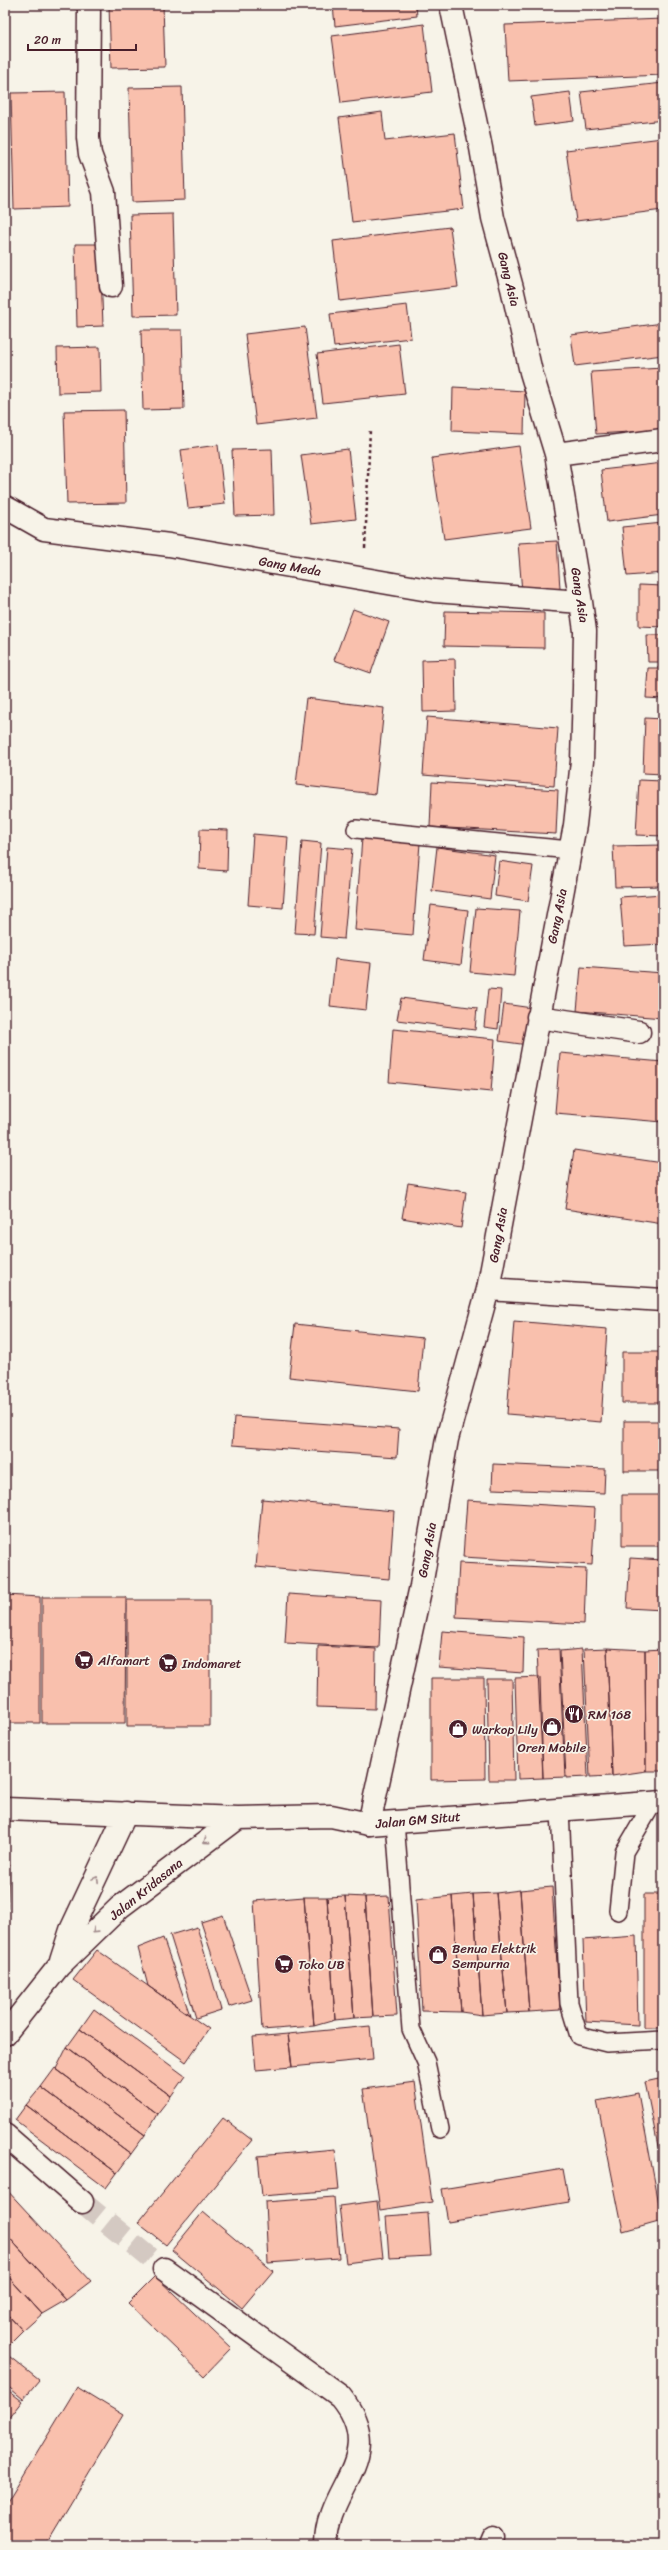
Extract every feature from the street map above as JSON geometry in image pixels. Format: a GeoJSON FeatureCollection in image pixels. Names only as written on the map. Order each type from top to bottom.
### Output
{"type":"FeatureCollection","features":[{"type":"Feature","properties":{"kind":"street"},"geometry":{"type":"LineString","coordinates":[[89,5],[88,138],[90,154],[104,192],[111,286]]}},
{"type":"Feature","properties":{"kind":"street","name":"Gang Asia"},"geometry":{"type":"LineString","coordinates":[[369,1824],[421,1586],[447,1439],[488,1289],[570,850],[582,761],[585,631],[556,454],[531,372],[512,288],[493,218],[481,148],[451,5]]}},
{"type":"Feature","properties":{"kind":"street"},"geometry":{"type":"LineString","coordinates":[[556,454],[663,440]]}},
{"type":"Feature","properties":{"kind":"street","name":"Gang Meda"},"geometry":{"type":"LineString","coordinates":[[5,507],[44,529],[169,545],[434,591],[581,602]]}},
{"type":"Feature","properties":{"kind":"street"},"geometry":{"type":"LineString","coordinates":[[538,1017],[639,1032]]}},
{"type":"Feature","properties":{"kind":"street"},"geometry":{"type":"LineString","coordinates":[[488,1289],[663,1300]]}},
{"type":"Feature","properties":{"kind":"street","name":"Jalan GM Situt"},"geometry":{"type":"LineString","coordinates":[[5,1809],[238,1818],[331,1816],[369,1824],[658,1803]]}},
{"type":"Feature","properties":{"kind":"street","name":"Jalan Kridasana"},"geometry":{"type":"LineString","coordinates":[[59,1966],[71,1930],[126,1813]]}},
{"type":"Feature","properties":{"kind":"street","name":"Jalan Kridasana"},"geometry":{"type":"LineString","coordinates":[[5,2034],[59,1966],[144,1887],[238,1818]]}},
{"type":"Feature","properties":{"kind":"street"},"geometry":{"type":"LineString","coordinates":[[5,2134],[82,2202]]}},
{"type":"Feature","properties":{"kind":"street"},"geometry":{"type":"LineString","coordinates":[[164,2269],[340,2396],[353,2412],[360,2436],[358,2456],[326,2528],[326,2545]]}},
{"type":"Feature","properties":{"kind":"lane"},"geometry":{"type":"LineString","coordinates":[[356,829],[570,850]]}},
{"type":"Feature","properties":{"kind":"lane"},"geometry":{"type":"LineString","coordinates":[[618,1911],[624,1852],[658,1803]]}},
{"type":"Feature","properties":{"kind":"lane"},"geometry":{"type":"LineString","coordinates":[[560,1810],[569,2003],[579,2036],[606,2044],[663,2040]]}},
{"type":"Feature","properties":{"kind":"lane"},"geometry":{"type":"LineString","coordinates":[[395,1822],[411,2029],[426,2062],[440,2129]]}},
{"type":"Feature","properties":{"kind":"path"},"geometry":{"type":"LineString","coordinates":[[364,578],[370,429]]}},
{"type":"Feature","properties":{"kind":"building"},"geometry":{"type":"Polygon","coordinates":[[[109,5],[163,5],[165,67],[111,68],[109,5]]]}},
{"type":"Feature","properties":{"kind":"building"},"geometry":{"type":"Polygon","coordinates":[[[333,5],[416,5],[417,16],[335,26],[333,5]]]}},
{"type":"Feature","properties":{"kind":"building"},"geometry":{"type":"Polygon","coordinates":[[[663,19],[663,75],[508,81],[505,25],[663,19]]]}},
{"type":"Feature","properties":{"kind":"building"},"geometry":{"type":"Polygon","coordinates":[[[424,24],[432,92],[341,103],[332,36],[424,24]]]}},
{"type":"Feature","properties":{"kind":"building"},"geometry":{"type":"Polygon","coordinates":[[[663,83],[663,120],[586,129],[581,92],[663,83]]]}},
{"type":"Feature","properties":{"kind":"building"},"geometry":{"type":"Polygon","coordinates":[[[182,87],[185,200],[132,202],[129,88],[182,87]]]}},
{"type":"Feature","properties":{"kind":"building"},"geometry":{"type":"Polygon","coordinates":[[[65,92],[68,207],[14,209],[11,93],[65,92]]]}},
{"type":"Feature","properties":{"kind":"building"},"geometry":{"type":"Polygon","coordinates":[[[570,92],[574,121],[535,126],[531,97],[570,92]]]}},
{"type":"Feature","properties":{"kind":"building"},"geometry":{"type":"Polygon","coordinates":[[[382,112],[385,141],[455,133],[464,209],[352,222],[339,118],[382,112]]]}},
{"type":"Feature","properties":{"kind":"building"},"geometry":{"type":"Polygon","coordinates":[[[662,138],[663,210],[576,221],[566,150],[662,138]]]}},
{"type":"Feature","properties":{"kind":"building"},"geometry":{"type":"Polygon","coordinates":[[[173,214],[176,315],[133,316],[130,215],[173,214]]]}},
{"type":"Feature","properties":{"kind":"building"},"geometry":{"type":"Polygon","coordinates":[[[450,227],[458,287],[340,301],[333,241],[450,227]]]}},
{"type":"Feature","properties":{"kind":"building"},"geometry":{"type":"Polygon","coordinates":[[[75,244],[100,244],[103,326],[77,327],[75,244]]]}},
{"type":"Feature","properties":{"kind":"building"},"geometry":{"type":"Polygon","coordinates":[[[407,305],[411,338],[334,347],[330,314],[407,305]]]}},
{"type":"Feature","properties":{"kind":"building"},"geometry":{"type":"Polygon","coordinates":[[[663,323],[663,355],[575,366],[571,335],[663,323]]]}},
{"type":"Feature","properties":{"kind":"building"},"geometry":{"type":"Polygon","coordinates":[[[305,327],[317,418],[256,425],[245,334],[305,327]]]}},
{"type":"Feature","properties":{"kind":"building"},"geometry":{"type":"Polygon","coordinates":[[[141,330],[182,330],[184,409],[143,410],[141,330]]]}},
{"type":"Feature","properties":{"kind":"building"},"geometry":{"type":"Polygon","coordinates":[[[399,344],[405,394],[323,403],[317,354],[399,344]]]}},
{"type":"Feature","properties":{"kind":"building"},"geometry":{"type":"Polygon","coordinates":[[[100,347],[101,392],[58,393],[57,348],[100,347]]]}},
{"type":"Feature","properties":{"kind":"building"},"geometry":{"type":"Polygon","coordinates":[[[663,368],[663,430],[596,434],[591,372],[663,368]]]}},
{"type":"Feature","properties":{"kind":"building"},"geometry":{"type":"Polygon","coordinates":[[[453,387],[525,391],[524,434],[452,431],[453,387]]]}},
{"type":"Feature","properties":{"kind":"building"},"geometry":{"type":"Polygon","coordinates":[[[124,410],[126,503],[67,504],[64,411],[124,410]]]}},
{"type":"Feature","properties":{"kind":"building"},"geometry":{"type":"Polygon","coordinates":[[[218,445],[225,504],[188,508],[181,450],[218,445]]]}},
{"type":"Feature","properties":{"kind":"building"},"geometry":{"type":"Polygon","coordinates":[[[519,446],[531,528],[444,539],[432,458],[519,446]]]}},
{"type":"Feature","properties":{"kind":"building"},"geometry":{"type":"Polygon","coordinates":[[[272,449],[274,515],[235,516],[232,450],[272,449]]]}},
{"type":"Feature","properties":{"kind":"building"},"geometry":{"type":"Polygon","coordinates":[[[348,449],[356,519],[311,524],[301,455],[348,449]]]}},
{"type":"Feature","properties":{"kind":"building"},"geometry":{"type":"Polygon","coordinates":[[[663,463],[663,515],[607,522],[601,470],[663,463]]]}},
{"type":"Feature","properties":{"kind":"building"},"geometry":{"type":"Polygon","coordinates":[[[663,523],[663,573],[627,576],[622,527],[663,523]]]}},
{"type":"Feature","properties":{"kind":"building"},"geometry":{"type":"Polygon","coordinates":[[[557,541],[560,589],[522,592],[518,543],[557,541]]]}},
{"type":"Feature","properties":{"kind":"building"},"geometry":{"type":"Polygon","coordinates":[[[639,585],[663,586],[663,627],[639,626],[639,585]]]}},
{"type":"Feature","properties":{"kind":"building"},"geometry":{"type":"Polygon","coordinates":[[[353,609],[389,622],[371,673],[334,660],[353,609]]]}},
{"type":"Feature","properties":{"kind":"building"},"geometry":{"type":"Polygon","coordinates":[[[445,611],[544,613],[544,648],[444,646],[445,611]]]}},
{"type":"Feature","properties":{"kind":"building"},"geometry":{"type":"Polygon","coordinates":[[[647,635],[663,635],[663,662],[648,662],[647,635]]]}},
{"type":"Feature","properties":{"kind":"building"},"geometry":{"type":"Polygon","coordinates":[[[455,659],[456,711],[423,712],[422,660],[455,659]]]}},
{"type":"Feature","properties":{"kind":"building"},"geometry":{"type":"Polygon","coordinates":[[[648,668],[663,668],[663,699],[646,698],[648,668]]]}},
{"type":"Feature","properties":{"kind":"building"},"geometry":{"type":"Polygon","coordinates":[[[306,698],[384,708],[375,794],[296,785],[306,698]]]}},
{"type":"Feature","properties":{"kind":"building"},"geometry":{"type":"Polygon","coordinates":[[[427,717],[558,728],[554,786],[423,775],[427,717]]]}},
{"type":"Feature","properties":{"kind":"building"},"geometry":{"type":"Polygon","coordinates":[[[645,718],[663,719],[663,774],[643,773],[645,718]]]}},
{"type":"Feature","properties":{"kind":"building"},"geometry":{"type":"Polygon","coordinates":[[[639,780],[663,781],[663,836],[636,835],[639,780]]]}},
{"type":"Feature","properties":{"kind":"building"},"geometry":{"type":"Polygon","coordinates":[[[432,782],[558,790],[556,834],[430,827],[432,782]]]}},
{"type":"Feature","properties":{"kind":"building"},"geometry":{"type":"Polygon","coordinates":[[[200,829],[228,830],[227,871],[199,869],[200,829]]]}},
{"type":"Feature","properties":{"kind":"building"},"geometry":{"type":"Polygon","coordinates":[[[253,834],[288,837],[283,908],[248,905],[253,834]]]}},
{"type":"Feature","properties":{"kind":"building"},"geometry":{"type":"Polygon","coordinates":[[[362,838],[420,843],[413,935],[355,930],[362,838]]]}},
{"type":"Feature","properties":{"kind":"building"},"geometry":{"type":"Polygon","coordinates":[[[302,841],[321,843],[314,934],[295,933],[302,841]]]}},
{"type":"Feature","properties":{"kind":"building"},"geometry":{"type":"Polygon","coordinates":[[[663,845],[663,886],[615,887],[613,846],[663,845]]]}},
{"type":"Feature","properties":{"kind":"building"},"geometry":{"type":"Polygon","coordinates":[[[327,847],[352,849],[344,939],[320,937],[327,847]]]}},
{"type":"Feature","properties":{"kind":"building"},"geometry":{"type":"Polygon","coordinates":[[[437,847],[495,855],[490,899],[432,891],[437,847]]]}},
{"type":"Feature","properties":{"kind":"building"},"geometry":{"type":"Polygon","coordinates":[[[499,861],[533,866],[528,901],[495,896],[499,861]]]}},
{"type":"Feature","properties":{"kind":"building"},"geometry":{"type":"Polygon","coordinates":[[[663,894],[663,944],[624,946],[620,897],[663,894]]]}},
{"type":"Feature","properties":{"kind":"building"},"geometry":{"type":"Polygon","coordinates":[[[431,905],[468,910],[461,965],[424,960],[431,905]]]}},
{"type":"Feature","properties":{"kind":"building"},"geometry":{"type":"Polygon","coordinates":[[[476,908],[520,911],[514,976],[470,972],[476,908]]]}},
{"type":"Feature","properties":{"kind":"building"},"geometry":{"type":"Polygon","coordinates":[[[335,959],[371,963],[366,1010],[330,1006],[335,959]]]}},
{"type":"Feature","properties":{"kind":"building"},"geometry":{"type":"Polygon","coordinates":[[[581,967],[663,973],[663,1018],[577,1011],[581,967]]]}},
{"type":"Feature","properties":{"kind":"building"},"geometry":{"type":"Polygon","coordinates":[[[488,989],[501,990],[498,1029],[484,1027],[488,989]]]}},
{"type":"Feature","properties":{"kind":"building"},"geometry":{"type":"Polygon","coordinates":[[[401,998],[477,1008],[475,1030],[397,1020],[401,998]]]}},
{"type":"Feature","properties":{"kind":"building"},"geometry":{"type":"Polygon","coordinates":[[[504,1004],[532,1008],[528,1045],[499,1041],[504,1004]]]}},
{"type":"Feature","properties":{"kind":"building"},"geometry":{"type":"Polygon","coordinates":[[[393,1029],[495,1039],[491,1092],[389,1082],[393,1029]]]}},
{"type":"Feature","properties":{"kind":"building"},"geometry":{"type":"Polygon","coordinates":[[[560,1053],[663,1062],[663,1122],[555,1113],[560,1053]]]}},
{"type":"Feature","properties":{"kind":"building"},"geometry":{"type":"Polygon","coordinates":[[[574,1150],[663,1163],[663,1224],[565,1209],[574,1150]]]}},
{"type":"Feature","properties":{"kind":"building"},"geometry":{"type":"Polygon","coordinates":[[[408,1183],[466,1192],[461,1228],[402,1218],[408,1183]]]}},
{"type":"Feature","properties":{"kind":"building"},"geometry":{"type":"Polygon","coordinates":[[[514,1321],[607,1329],[601,1422],[507,1414],[514,1321]]]}},
{"type":"Feature","properties":{"kind":"building"},"geometry":{"type":"Polygon","coordinates":[[[295,1324],[423,1338],[418,1391],[289,1377],[295,1324]]]}},
{"type":"Feature","properties":{"kind":"building"},"geometry":{"type":"Polygon","coordinates":[[[622,1352],[663,1352],[663,1403],[622,1403],[622,1352]]]}},
{"type":"Feature","properties":{"kind":"building"},"geometry":{"type":"Polygon","coordinates":[[[234,1417],[399,1429],[397,1457],[232,1445],[234,1417]]]}},
{"type":"Feature","properties":{"kind":"building"},"geometry":{"type":"Polygon","coordinates":[[[624,1421],[663,1421],[663,1471],[624,1471],[624,1421]]]}},
{"type":"Feature","properties":{"kind":"building"},"geometry":{"type":"Polygon","coordinates":[[[493,1464],[605,1469],[604,1493],[492,1489],[493,1464]]]}},
{"type":"Feature","properties":{"kind":"building"},"geometry":{"type":"Polygon","coordinates":[[[622,1495],[663,1495],[663,1546],[622,1546],[622,1495]]]}},
{"type":"Feature","properties":{"kind":"building"},"geometry":{"type":"Polygon","coordinates":[[[262,1499],[394,1511],[389,1579],[256,1567],[262,1499]]]}},
{"type":"Feature","properties":{"kind":"building"},"geometry":{"type":"Polygon","coordinates":[[[467,1500],[595,1508],[592,1565],[463,1557],[467,1500]]]}},
{"type":"Feature","properties":{"kind":"building"},"geometry":{"type":"Polygon","coordinates":[[[630,1558],[663,1560],[663,1610],[627,1608],[630,1558]]]}},
{"type":"Feature","properties":{"kind":"building"},"geometry":{"type":"Polygon","coordinates":[[[459,1563],[586,1569],[584,1624],[456,1617],[459,1563]]]}},
{"type":"Feature","properties":{"kind":"building"},"geometry":{"type":"Polygon","coordinates":[[[288,1594],[381,1600],[379,1648],[285,1643],[288,1594]]]}},
{"type":"Feature","properties":{"kind":"building"},"geometry":{"type":"Polygon","coordinates":[[[5,1595],[40,1597],[40,1723],[5,1723],[5,1595]]]}},
{"type":"Feature","properties":{"kind":"building","name":"Alfamart"},"geometry":{"type":"Polygon","coordinates":[[[42,1597],[126,1597],[125,1723],[42,1723],[42,1597]]]}},
{"type":"Feature","properties":{"kind":"building","name":"Indomaret"},"geometry":{"type":"Polygon","coordinates":[[[127,1600],[210,1600],[210,1726],[127,1726],[127,1600]]]}},
{"type":"Feature","properties":{"kind":"building"},"geometry":{"type":"Polygon","coordinates":[[[442,1631],[524,1637],[523,1673],[439,1667],[442,1631]]]}},
{"type":"Feature","properties":{"kind":"building"},"geometry":{"type":"Polygon","coordinates":[[[318,1646],[376,1649],[375,1709],[317,1707],[318,1646]]]}},
{"type":"Feature","properties":{"kind":"building"},"geometry":{"type":"Polygon","coordinates":[[[607,1648],[645,1650],[646,1771],[612,1776],[607,1648]]]}},
{"type":"Feature","properties":{"kind":"building"},"geometry":{"type":"Polygon","coordinates":[[[607,1648],[612,1776],[590,1777],[584,1649],[607,1648]]]}},
{"type":"Feature","properties":{"kind":"building","name":"Oren Mobile"},"geometry":{"type":"Polygon","coordinates":[[[559,1649],[565,1777],[543,1778],[537,1650],[559,1649]]]}},
{"type":"Feature","properties":{"kind":"building","name":"RM 168"},"geometry":{"type":"Polygon","coordinates":[[[582,1649],[588,1777],[566,1778],[560,1651],[582,1649]]]}},
{"type":"Feature","properties":{"kind":"building"},"geometry":{"type":"Polygon","coordinates":[[[662,1649],[663,1771],[646,1771],[645,1650],[662,1649]]]}},
{"type":"Feature","properties":{"kind":"building"},"geometry":{"type":"Polygon","coordinates":[[[540,1677],[543,1778],[518,1779],[515,1678],[540,1677]]]}},
{"type":"Feature","properties":{"kind":"building","name":"Warkop Lily"},"geometry":{"type":"Polygon","coordinates":[[[431,1678],[484,1678],[485,1779],[431,1780],[431,1678]]]}},
{"type":"Feature","properties":{"kind":"building"},"geometry":{"type":"Polygon","coordinates":[[[487,1679],[512,1679],[514,1780],[489,1780],[487,1679]]]}},
{"type":"Feature","properties":{"kind":"building"},"geometry":{"type":"Polygon","coordinates":[[[5,1860],[9,1861],[7,1922],[5,1922],[5,1860]]]}},
{"type":"Feature","properties":{"kind":"building"},"geometry":{"type":"Polygon","coordinates":[[[552,1887],[560,2010],[529,2012],[520,1890],[552,1887]]]}},
{"type":"Feature","properties":{"kind":"building"},"geometry":{"type":"Polygon","coordinates":[[[520,1890],[529,2012],[507,2013],[496,1893],[520,1890]]]}},
{"type":"Feature","properties":{"kind":"building"},"geometry":{"type":"Polygon","coordinates":[[[496,1893],[507,2013],[482,2015],[473,1894],[496,1893]]]}},
{"type":"Feature","properties":{"kind":"building"},"geometry":{"type":"Polygon","coordinates":[[[473,1894],[482,2015],[461,2012],[452,1896],[473,1894]]]}},
{"type":"Feature","properties":{"kind":"building"},"geometry":{"type":"Polygon","coordinates":[[[644,1894],[663,1894],[663,2028],[644,2028],[644,1894]]]}},
{"type":"Feature","properties":{"kind":"building"},"geometry":{"type":"Polygon","coordinates":[[[345,1896],[354,2018],[335,2020],[327,1897],[345,1896]]]}},
{"type":"Feature","properties":{"kind":"building"},"geometry":{"type":"Polygon","coordinates":[[[345,1896],[365,1897],[373,2017],[354,2018],[345,1896]]]}},
{"type":"Feature","properties":{"kind":"building"},"geometry":{"type":"Polygon","coordinates":[[[389,1896],[397,2016],[373,2017],[365,1897],[389,1896]]]}},
{"type":"Feature","properties":{"kind":"building","name":"Benua Elektrik Sempurna"},"geometry":{"type":"Polygon","coordinates":[[[452,1896],[461,2012],[422,2011],[416,1900],[452,1896]]]}},
{"type":"Feature","properties":{"kind":"building","name":"Toko UB"},"geometry":{"type":"Polygon","coordinates":[[[304,1897],[314,2026],[262,2030],[254,1901],[304,1897]]]}},
{"type":"Feature","properties":{"kind":"building"},"geometry":{"type":"Polygon","coordinates":[[[304,1897],[327,1897],[335,2020],[314,2026],[304,1897]]]}},
{"type":"Feature","properties":{"kind":"building"},"geometry":{"type":"Polygon","coordinates":[[[223,1915],[252,2000],[229,2007],[201,1922],[223,1915]]]}},
{"type":"Feature","properties":{"kind":"building"},"geometry":{"type":"Polygon","coordinates":[[[197,1927],[221,2010],[196,2018],[170,1935],[197,1927]]]}},
{"type":"Feature","properties":{"kind":"building"},"geometry":{"type":"Polygon","coordinates":[[[636,1936],[638,2025],[586,2022],[583,1940],[636,1936]]]}},
{"type":"Feature","properties":{"kind":"building"},"geometry":{"type":"Polygon","coordinates":[[[163,1938],[190,2015],[148,1986],[138,1948],[163,1938]]]}},
{"type":"Feature","properties":{"kind":"building"},"geometry":{"type":"Polygon","coordinates":[[[97,1950],[209,2029],[186,2062],[73,1980],[97,1950]]]}},
{"type":"Feature","properties":{"kind":"building"},"geometry":{"type":"Polygon","coordinates":[[[94,2009],[185,2076],[171,2096],[80,2029],[94,2009]]]}},
{"type":"Feature","properties":{"kind":"building"},"geometry":{"type":"Polygon","coordinates":[[[370,2026],[373,2059],[292,2067],[288,2034],[370,2026]]]}},
{"type":"Feature","properties":{"kind":"building"},"geometry":{"type":"Polygon","coordinates":[[[80,2029],[171,2096],[157,2114],[67,2047],[80,2029]]]}},
{"type":"Feature","properties":{"kind":"building"},"geometry":{"type":"Polygon","coordinates":[[[288,2034],[292,2067],[256,2070],[253,2037],[288,2034]]]}},
{"type":"Feature","properties":{"kind":"building"},"geometry":{"type":"Polygon","coordinates":[[[67,2047],[157,2114],[145,2135],[56,2069],[67,2047]]]}},
{"type":"Feature","properties":{"kind":"building"},"geometry":{"type":"Polygon","coordinates":[[[55,2068],[145,2135],[131,2154],[41,2087],[55,2068]]]}},
{"type":"Feature","properties":{"kind":"building"},"geometry":{"type":"Polygon","coordinates":[[[663,2078],[663,2171],[645,2082],[663,2078]]]}},
{"type":"Feature","properties":{"kind":"building"},"geometry":{"type":"Polygon","coordinates":[[[415,2082],[432,2202],[380,2210],[363,2089],[415,2082]]]}},
{"type":"Feature","properties":{"kind":"building"},"geometry":{"type":"Polygon","coordinates":[[[41,2087],[131,2154],[117,2173],[26,2105],[41,2087]]]}},
{"type":"Feature","properties":{"kind":"building"},"geometry":{"type":"Polygon","coordinates":[[[638,2093],[662,2220],[623,2231],[597,2101],[638,2093]]]}},
{"type":"Feature","properties":{"kind":"building"},"geometry":{"type":"Polygon","coordinates":[[[26,2105],[117,2173],[106,2188],[15,2120],[26,2105]]]}},
{"type":"Feature","properties":{"kind":"building"},"geometry":{"type":"Polygon","coordinates":[[[223,2118],[252,2140],[166,2245],[138,2223],[223,2118]]]}},
{"type":"Feature","properties":{"kind":"building"},"geometry":{"type":"Polygon","coordinates":[[[335,2149],[339,2190],[262,2196],[258,2156],[335,2149]]]}},
{"type":"Feature","properties":{"kind":"building"},"geometry":{"type":"Polygon","coordinates":[[[563,2169],[569,2202],[448,2222],[442,2189],[563,2169]]]}},
{"type":"Feature","properties":{"kind":"building"},"geometry":{"type":"Polygon","coordinates":[[[5,2188],[91,2281],[66,2300],[5,2233],[5,2188]]]}},
{"type":"Feature","properties":{"kind":"building"},"geometry":{"type":"Polygon","coordinates":[[[334,2197],[339,2258],[268,2263],[265,2202],[334,2197]]]}},
{"type":"Feature","properties":{"kind":"building"},"geometry":{"type":"Polygon","coordinates":[[[377,2201],[383,2258],[346,2263],[339,2206],[377,2201]]]}},
{"type":"Feature","properties":{"kind":"building"},"geometry":{"type":"Polygon","coordinates":[[[203,2212],[273,2271],[242,2308],[172,2250],[203,2212]]]}},
{"type":"Feature","properties":{"kind":"building"},"geometry":{"type":"Polygon","coordinates":[[[428,2213],[431,2256],[389,2258],[386,2216],[428,2213]]]}},
{"type":"Feature","properties":{"kind":"building"},"geometry":{"type":"Polygon","coordinates":[[[5,2233],[66,2300],[42,2314],[5,2273],[5,2233]]]}},
{"type":"Feature","properties":{"kind":"building"},"geometry":{"type":"Polygon","coordinates":[[[5,2273],[42,2314],[23,2331],[5,2312],[5,2273]]]}},
{"type":"Feature","properties":{"kind":"building"},"geometry":{"type":"Polygon","coordinates":[[[155,2276],[231,2348],[204,2376],[128,2303],[155,2276]]]}},
{"type":"Feature","properties":{"kind":"building"},"geometry":{"type":"Polygon","coordinates":[[[5,2312],[23,2331],[5,2349],[5,2312]]]}},
{"type":"Feature","properties":{"kind":"building"},"geometry":{"type":"Polygon","coordinates":[[[5,2353],[39,2380],[23,2399],[5,2384],[5,2353]]]}},
{"type":"Feature","properties":{"kind":"building"},"geometry":{"type":"Polygon","coordinates":[[[77,2387],[123,2415],[45,2545],[5,2545],[5,2506],[77,2387]]]}},
{"type":"Feature","properties":{"kind":"building"},"geometry":{"type":"Polygon","coordinates":[[[5,2388],[22,2401],[7,2420],[5,2419],[5,2388]]]}},
{"type":"Feature","properties":{"kind":"tunnel"},"geometry":{"type":"LineString","coordinates":[[82,2202],[164,2269]]}},
{"type":"Feature","properties":{"kind":"place","name":"Alfamart"},"geometry":{"type":"Point","coordinates":[84,1660]}},
{"type":"Feature","properties":{"kind":"place","name":"Indomaret"},"geometry":{"type":"Point","coordinates":[168,1663]}},
{"type":"Feature","properties":{"kind":"place","name":"RM 168"},"geometry":{"type":"Point","coordinates":[574,1714]}},
{"type":"Feature","properties":{"kind":"place","name":"Oren Mobile"},"geometry":{"type":"Point","coordinates":[552,1727]}},
{"type":"Feature","properties":{"kind":"place","name":"Warkop Lily"},"geometry":{"type":"Point","coordinates":[458,1729]}},
{"type":"Feature","properties":{"kind":"place","name":"Benua Elektrik Sempurna"},"geometry":{"type":"Point","coordinates":[438,1955]}},
{"type":"Feature","properties":{"kind":"place","name":"Toko UB"},"geometry":{"type":"Point","coordinates":[284,1964]}}]}
